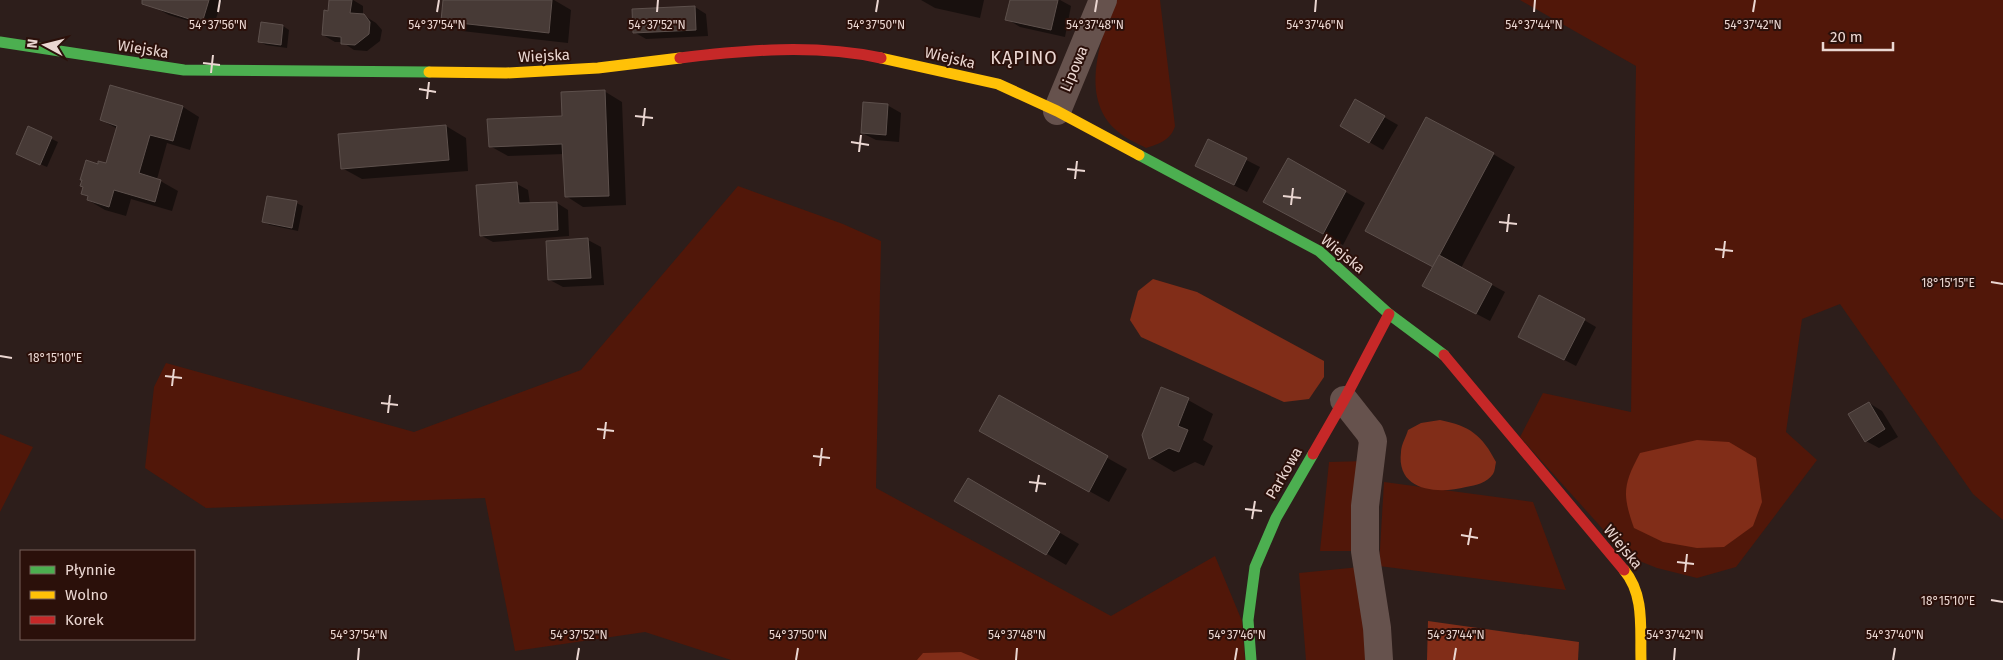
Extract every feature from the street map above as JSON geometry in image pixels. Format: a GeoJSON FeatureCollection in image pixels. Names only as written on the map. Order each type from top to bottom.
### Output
{"type":"FeatureCollection","features":[{"type":"Feature","properties":{"kind":"street","name":"Lipowa"},"geometry":{"type":"LineString","coordinates":[[1057,111],[1103,0]]}},
{"type":"Feature","properties":{"kind":"street","name":"Wiejska"},"geometry":{"type":"LineString","coordinates":[[0,42],[194,70],[506,73],[598,68],[729,52],[814,49],[876,57],[998,84],[1057,111],[1319,251],[1390,314],[1441,352],[1627,574],[1636,588],[1640,607],[1641,660]]}},
{"type":"Feature","properties":{"kind":"street","name":"Parkowa"},"geometry":{"type":"LineString","coordinates":[[1251,660],[1248,620],[1255,567],[1276,518],[1344,400],[1390,314]]}},
{"type":"Feature","properties":{"kind":"street"},"geometry":{"type":"LineString","coordinates":[[1344,400],[1370,433],[1373,441],[1365,506],[1365,551],[1377,628],[1379,660]]}},
{"type":"Feature","properties":{"kind":"shaded area"},"geometry":{"type":"Polygon","coordinates":[[[1115,0],[1160,0],[1175,126],[1171,135],[1160,143],[1146,148],[1119,133],[1105,116],[1098,101],[1096,67],[1099,49],[1115,0]]]}},
{"type":"Feature","properties":{"kind":"shaded area"},"geometry":{"type":"Polygon","coordinates":[[[1520,0],[2003,0],[2003,520],[1973,494],[1840,304],[1802,319],[1786,432],[1817,460],[1736,567],[1697,578],[1657,568],[1627,556],[1520,437],[1543,393],[1631,412],[1636,66],[1520,0]]]}},
{"type":"Feature","properties":{"kind":"shaded area"},"geometry":{"type":"Polygon","coordinates":[[[738,186],[843,224],[881,241],[876,488],[1111,616],[1215,556],[1242,621],[1245,660],[731,660],[645,632],[515,651],[485,498],[206,508],[145,468],[154,387],[166,363],[414,432],[581,370],[738,186]]]}},
{"type":"Feature","properties":{"kind":"shaded area"},"geometry":{"type":"Polygon","coordinates":[[[1153,279],[1197,292],[1324,361],[1324,377],[1309,399],[1284,402],[1141,337],[1130,320],[1138,291],[1153,279]]]}},
{"type":"Feature","properties":{"kind":"shaded area"},"geometry":{"type":"Polygon","coordinates":[[[1440,420],[1467,429],[1486,445],[1496,462],[1494,473],[1488,480],[1455,489],[1432,490],[1412,482],[1405,475],[1401,465],[1401,452],[1408,430],[1421,423],[1440,420]]]}},
{"type":"Feature","properties":{"kind":"shaded area"},"geometry":{"type":"Polygon","coordinates":[[[0,434],[33,447],[0,512],[0,434]]]}},
{"type":"Feature","properties":{"kind":"shaded area"},"geometry":{"type":"Polygon","coordinates":[[[1697,440],[1729,442],[1756,458],[1762,502],[1753,526],[1724,547],[1697,548],[1663,542],[1634,528],[1627,506],[1627,482],[1640,453],[1697,440]]]}},
{"type":"Feature","properties":{"kind":"shaded area"},"geometry":{"type":"Polygon","coordinates":[[[1368,461],[1363,551],[1320,551],[1329,462],[1368,461]]]}},
{"type":"Feature","properties":{"kind":"shaded area"},"geometry":{"type":"Polygon","coordinates":[[[1384,482],[1533,502],[1566,590],[1379,566],[1384,482]]]}},
{"type":"Feature","properties":{"kind":"shaded area"},"geometry":{"type":"Polygon","coordinates":[[[1360,567],[1367,660],[1306,660],[1299,573],[1360,567]]]}},
{"type":"Feature","properties":{"kind":"shaded area"},"geometry":{"type":"Polygon","coordinates":[[[1428,621],[1579,642],[1578,660],[1427,660],[1428,621]]]}},
{"type":"Feature","properties":{"kind":"shaded area"},"geometry":{"type":"Polygon","coordinates":[[[961,652],[980,660],[917,660],[923,653],[961,652]]]}},
{"type":"Feature","properties":{"kind":"building"},"geometry":{"type":"Polygon","coordinates":[[[142,0],[209,0],[202,23],[142,4],[142,0]]]}},
{"type":"Feature","properties":{"kind":"building"},"geometry":{"type":"Polygon","coordinates":[[[329,0],[352,0],[350,13],[364,14],[370,22],[369,34],[355,45],[341,44],[341,37],[322,35],[324,10],[328,11],[329,0]]]}},
{"type":"Feature","properties":{"kind":"building"},"geometry":{"type":"Polygon","coordinates":[[[443,0],[552,0],[549,33],[441,21],[443,0]]]}},
{"type":"Feature","properties":{"kind":"building"},"geometry":{"type":"Polygon","coordinates":[[[1010,0],[1058,0],[1051,30],[1005,20],[1010,0]]]}},
{"type":"Feature","properties":{"kind":"building"},"geometry":{"type":"Polygon","coordinates":[[[695,6],[696,30],[633,33],[632,9],[695,6]]]}},
{"type":"Feature","properties":{"kind":"building"},"geometry":{"type":"Polygon","coordinates":[[[261,22],[283,25],[281,45],[258,42],[261,22]]]}},
{"type":"Feature","properties":{"kind":"building"},"geometry":{"type":"Polygon","coordinates":[[[110,85],[183,106],[173,141],[150,135],[139,173],[161,180],[155,202],[114,190],[109,207],[87,200],[88,196],[81,194],[83,187],[80,186],[82,180],[80,180],[86,160],[98,164],[98,161],[106,163],[117,126],[100,120],[110,85]]]}},
{"type":"Feature","properties":{"kind":"building"},"geometry":{"type":"Polygon","coordinates":[[[605,90],[609,196],[565,197],[562,144],[489,147],[487,119],[562,116],[561,92],[605,90]]]}},
{"type":"Feature","properties":{"kind":"building"},"geometry":{"type":"Polygon","coordinates":[[[1355,99],[1385,116],[1369,143],[1340,126],[1355,99]]]}},
{"type":"Feature","properties":{"kind":"building"},"geometry":{"type":"Polygon","coordinates":[[[863,102],[888,104],[886,135],[861,133],[863,102]]]}},
{"type":"Feature","properties":{"kind":"building"},"geometry":{"type":"Polygon","coordinates":[[[1426,117],[1494,153],[1433,267],[1365,231],[1426,117]]]}},
{"type":"Feature","properties":{"kind":"building"},"geometry":{"type":"Polygon","coordinates":[[[446,125],[449,160],[341,169],[338,134],[446,125]]]}},
{"type":"Feature","properties":{"kind":"building"},"geometry":{"type":"Polygon","coordinates":[[[28,126],[52,137],[40,165],[16,154],[28,126]]]}},
{"type":"Feature","properties":{"kind":"building"},"geometry":{"type":"Polygon","coordinates":[[[1208,139],[1247,158],[1234,185],[1195,166],[1208,139]]]}},
{"type":"Feature","properties":{"kind":"building"},"geometry":{"type":"Polygon","coordinates":[[[1288,158],[1346,191],[1323,234],[1263,202],[1288,158]]]}},
{"type":"Feature","properties":{"kind":"building"},"geometry":{"type":"Polygon","coordinates":[[[517,182],[519,203],[557,202],[558,230],[480,236],[476,185],[517,182]]]}},
{"type":"Feature","properties":{"kind":"building"},"geometry":{"type":"Polygon","coordinates":[[[267,196],[297,201],[292,228],[262,222],[267,196]]]}},
{"type":"Feature","properties":{"kind":"building"},"geometry":{"type":"Polygon","coordinates":[[[588,238],[591,278],[548,280],[546,241],[588,238]]]}},
{"type":"Feature","properties":{"kind":"building"},"geometry":{"type":"Polygon","coordinates":[[[1439,255],[1492,284],[1476,314],[1422,286],[1439,255]]]}},
{"type":"Feature","properties":{"kind":"building"},"geometry":{"type":"Polygon","coordinates":[[[1539,295],[1585,319],[1564,360],[1518,337],[1539,295]]]}},
{"type":"Feature","properties":{"kind":"building"},"geometry":{"type":"Polygon","coordinates":[[[1161,387],[1189,398],[1178,426],[1188,430],[1179,452],[1169,448],[1149,459],[1142,435],[1161,387]]]}},
{"type":"Feature","properties":{"kind":"building"},"geometry":{"type":"Polygon","coordinates":[[[999,395],[1108,456],[1089,492],[979,431],[999,395]]]}},
{"type":"Feature","properties":{"kind":"building"},"geometry":{"type":"Polygon","coordinates":[[[1869,402],[1885,429],[1865,442],[1848,414],[1869,402]]]}},
{"type":"Feature","properties":{"kind":"building"},"geometry":{"type":"Polygon","coordinates":[[[968,478],[1060,532],[1046,555],[954,501],[968,478]]]}},
{"type":"Feature","properties":{"kind":"traffic: fast"},"geometry":{"type":"LineString","coordinates":[[0,42],[184,70],[429,72]]}},
{"type":"Feature","properties":{"kind":"traffic: fast"},"geometry":{"type":"LineString","coordinates":[[1139,155],[1319,251],[1389,314],[1444,355]]}},
{"type":"Feature","properties":{"kind":"traffic: fast"},"geometry":{"type":"LineString","coordinates":[[1251,660],[1248,620],[1255,567],[1276,518],[1313,454]]}},
{"type":"Feature","properties":{"kind":"traffic: slow"},"geometry":{"type":"LineString","coordinates":[[429,72],[506,73],[598,68],[680,58]]}},
{"type":"Feature","properties":{"kind":"traffic: slow"},"geometry":{"type":"LineString","coordinates":[[881,58],[998,84],[1057,111],[1139,155]]}},
{"type":"Feature","properties":{"kind":"traffic: slow"},"geometry":{"type":"LineString","coordinates":[[1624,570],[1631,580],[1638,601],[1641,624],[1641,660]]}},
{"type":"Feature","properties":{"kind":"traffic: jam"},"geometry":{"type":"LineString","coordinates":[[680,58],[780,50],[831,51],[881,58]]}},
{"type":"Feature","properties":{"kind":"traffic: jam"},"geometry":{"type":"LineString","coordinates":[[1313,454],[1389,314]]}},
{"type":"Feature","properties":{"kind":"traffic: jam"},"geometry":{"type":"LineString","coordinates":[[1444,355],[1624,570]]}},
{"type":"Feature","properties":{"kind":"district","name":"KĄPINO"},"geometry":{"type":"Point","coordinates":[1024,58]}}]}
